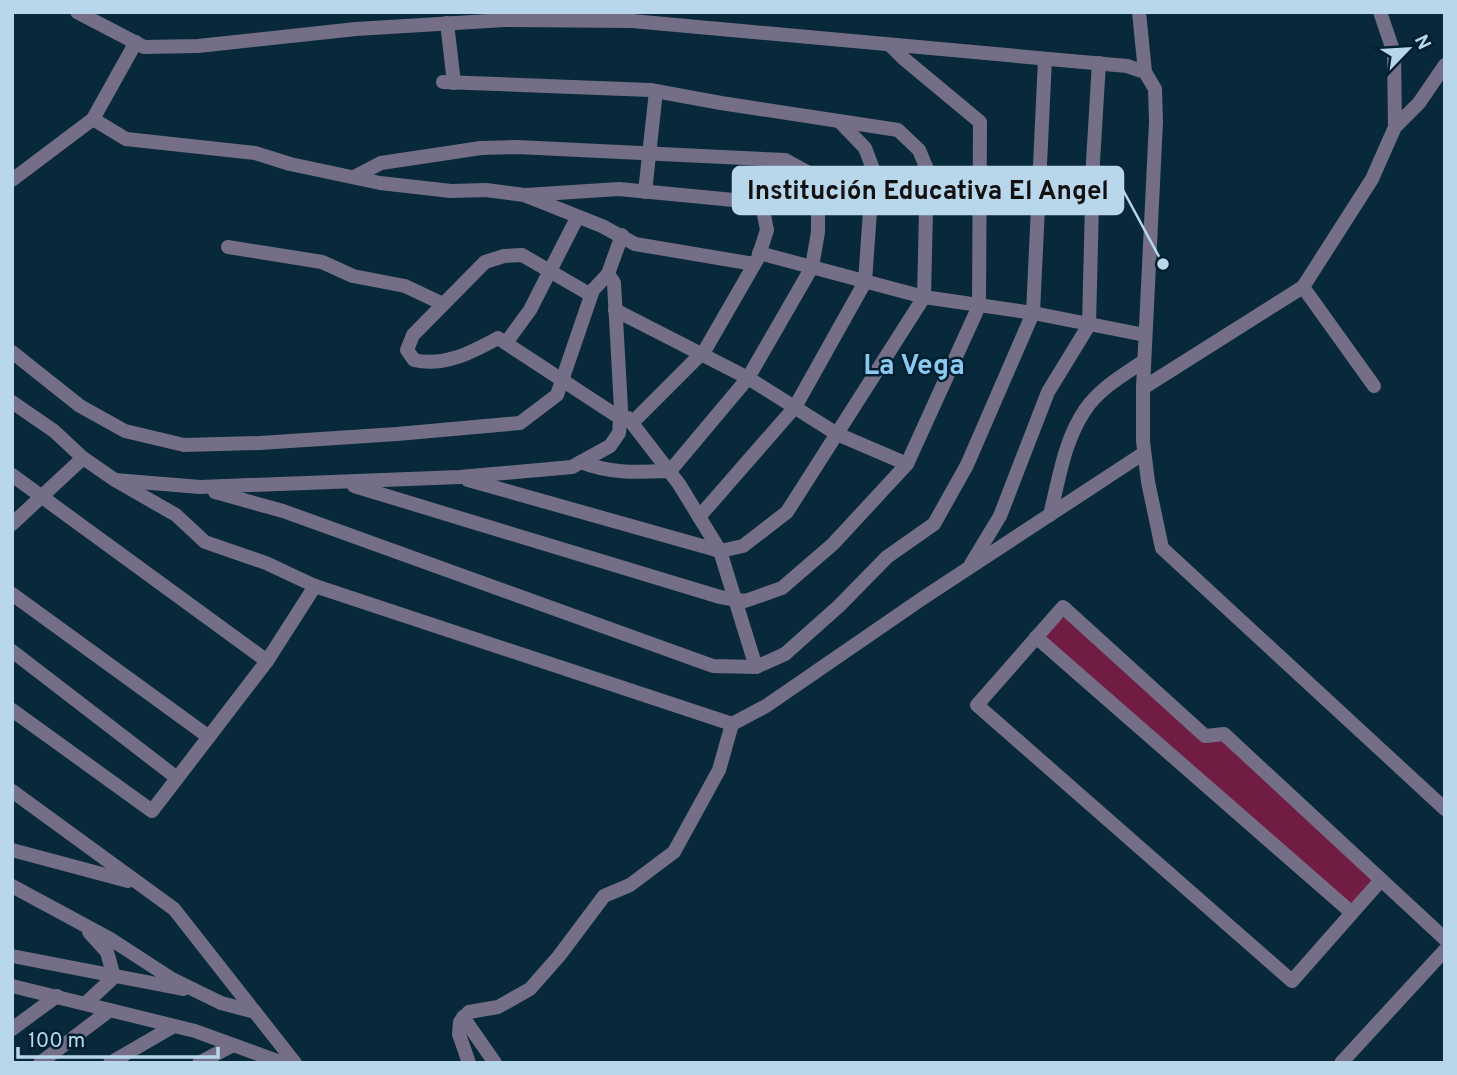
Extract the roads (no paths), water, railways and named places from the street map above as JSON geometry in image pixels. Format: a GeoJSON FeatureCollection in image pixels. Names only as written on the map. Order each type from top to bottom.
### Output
{"type":"FeatureCollection","features":[{"type":"Feature","properties":{"kind":"street"},"geometry":{"type":"LineString","coordinates":[[76,12],[144,47],[198,46],[356,29],[538,16],[1127,66],[1145,72]]}},
{"type":"Feature","properties":{"kind":"street"},"geometry":{"type":"LineString","coordinates":[[1139,12],[1145,72],[1155,89],[1156,122],[1143,388],[1144,453],[1162,548],[1445,809]]}},
{"type":"Feature","properties":{"kind":"street"},"geometry":{"type":"LineString","coordinates":[[1380,12],[1394,53],[1395,127]]}},
{"type":"Feature","properties":{"kind":"street"},"geometry":{"type":"LineString","coordinates":[[447,23],[449,83],[656,91],[898,130],[919,150],[927,169],[924,298],[788,512],[743,546],[720,551],[460,477]]}},
{"type":"Feature","properties":{"kind":"street"},"geometry":{"type":"LineString","coordinates":[[12,180],[93,119],[136,42]]}},
{"type":"Feature","properties":{"kind":"street"},"geometry":{"type":"LineString","coordinates":[[343,482],[720,597],[745,601],[782,588],[833,544],[907,464],[979,306],[980,122],[890,45]]}},
{"type":"Feature","properties":{"kind":"street"},"geometry":{"type":"LineString","coordinates":[[200,487],[296,516],[713,666],[757,667],[785,654],[839,606],[887,557],[934,524],[967,465],[1033,313],[1045,59]]}},
{"type":"Feature","properties":{"kind":"street"},"geometry":{"type":"LineString","coordinates":[[968,568],[1000,516],[1048,392],[1089,325],[1093,161],[1099,64]]}},
{"type":"Feature","properties":{"kind":"street"},"geometry":{"type":"LineString","coordinates":[[1143,388],[1303,287],[1372,178],[1395,127],[1419,103],[1445,65]]}},
{"type":"Feature","properties":{"kind":"street"},"geometry":{"type":"LineString","coordinates":[[645,192],[656,91]]}},
{"type":"Feature","properties":{"kind":"street"},"geometry":{"type":"LineString","coordinates":[[93,119],[127,139],[255,153],[289,164],[354,177],[451,191],[486,190],[524,195],[619,189],[744,201],[763,210],[767,230],[757,259],[701,354],[624,417]]}},
{"type":"Feature","properties":{"kind":"street"},"geometry":{"type":"LineString","coordinates":[[699,517],[795,407],[865,282],[873,169],[864,148],[839,121]]}},
{"type":"Feature","properties":{"kind":"street"},"geometry":{"type":"LineString","coordinates":[[354,177],[382,163],[481,148],[517,147],[785,160],[807,172],[817,200],[818,232],[812,267],[748,378],[670,471],[627,473],[595,468],[581,462]]}},
{"type":"Feature","properties":{"kind":"street"},"geometry":{"type":"LineString","coordinates":[[524,195],[622,235],[635,244],[812,267],[924,298],[1033,313],[1145,335]]}},
{"type":"Feature","properties":{"kind":"street"},"geometry":{"type":"LineString","coordinates":[[506,343],[530,310],[577,218]]}},
{"type":"Feature","properties":{"kind":"street"},"geometry":{"type":"LineString","coordinates":[[12,352],[80,406],[125,431],[184,445],[260,443],[520,423],[557,395],[591,295],[601,279],[608,274],[622,235]]}},
{"type":"Feature","properties":{"kind":"street"},"geometry":{"type":"LineString","coordinates":[[228,247],[322,262],[353,276],[405,286],[443,304]]}},
{"type":"Feature","properties":{"kind":"street"},"geometry":{"type":"LineString","coordinates":[[591,295],[522,255],[504,256],[485,262],[413,335],[407,351],[414,360],[438,363],[498,338],[624,417],[670,471],[720,551],[757,667]]}},
{"type":"Feature","properties":{"kind":"street"},"geometry":{"type":"LineString","coordinates":[[115,480],[200,487],[460,477],[572,467],[610,446],[619,433],[624,417],[614,283],[608,274]]}},
{"type":"Feature","properties":{"kind":"street"},"geometry":{"type":"LineString","coordinates":[[1303,287],[1374,386]]}},
{"type":"Feature","properties":{"kind":"street"},"geometry":{"type":"LineString","coordinates":[[615,310],[748,378],[837,434],[907,464]]}},
{"type":"Feature","properties":{"kind":"street"},"geometry":{"type":"LineString","coordinates":[[1050,514],[1068,443],[1085,408],[1111,383],[1144,361]]}},
{"type":"Feature","properties":{"kind":"street"},"geometry":{"type":"LineString","coordinates":[[12,402],[54,431],[83,458],[176,515],[205,542],[266,563],[315,586],[733,724]]}},
{"type":"Feature","properties":{"kind":"street"},"geometry":{"type":"LineString","coordinates":[[469,1063],[459,1034],[463,1017],[469,1012],[498,1007],[530,989],[559,956],[604,896],[631,885],[674,852],[719,770],[733,724],[766,706],[968,568],[1144,453]]}},
{"type":"Feature","properties":{"kind":"street"},"geometry":{"type":"LineString","coordinates":[[12,524],[83,458]]}},
{"type":"Feature","properties":{"kind":"street"},"geometry":{"type":"LineString","coordinates":[[12,475],[267,661]]}},
{"type":"Feature","properties":{"kind":"street"},"geometry":{"type":"LineString","coordinates":[[12,710],[152,811],[267,661],[315,586]]}},
{"type":"Feature","properties":{"kind":"street"},"geometry":{"type":"LineString","coordinates":[[15,601],[209,737]]}},
{"type":"Feature","properties":{"kind":"street"},"geometry":{"type":"LineString","coordinates":[[1381,880],[1292,981],[977,705],[1063,607],[1205,736],[1224,734],[1445,939]]}},
{"type":"Feature","properties":{"kind":"street"},"geometry":{"type":"LineString","coordinates":[[1036,637],[1352,913]]}},
{"type":"Feature","properties":{"kind":"street"},"geometry":{"type":"LineString","coordinates":[[12,651],[177,779]]}},
{"type":"Feature","properties":{"kind":"street"},"geometry":{"type":"LineString","coordinates":[[12,791],[174,909],[295,1063]]}},
{"type":"Feature","properties":{"kind":"street"},"geometry":{"type":"LineString","coordinates":[[12,850],[139,884]]}},
{"type":"Feature","properties":{"kind":"street"},"geometry":{"type":"LineString","coordinates":[[12,886],[112,940],[172,979],[221,1003],[256,1012]]}},
{"type":"Feature","properties":{"kind":"street"},"geometry":{"type":"LineString","coordinates":[[84,925],[107,952],[114,977]]}},
{"type":"Feature","properties":{"kind":"street"},"geometry":{"type":"LineString","coordinates":[[1344,1062],[1445,950]]}},
{"type":"Feature","properties":{"kind":"street"},"geometry":{"type":"LineString","coordinates":[[12,956],[198,992]]}},
{"type":"Feature","properties":{"kind":"street"},"geometry":{"type":"LineString","coordinates":[[12,976],[18,986],[174,1026],[284,1063]]}},
{"type":"Feature","properties":{"kind":"street"},"geometry":{"type":"LineString","coordinates":[[86,1003],[114,977]]}},
{"type":"Feature","properties":{"kind":"street"},"geometry":{"type":"LineString","coordinates":[[12,1029],[57,996]]}},
{"type":"Feature","properties":{"kind":"street"},"geometry":{"type":"LineString","coordinates":[[40,1063],[110,1010]]}},
{"type":"Feature","properties":{"kind":"street"},"geometry":{"type":"LineString","coordinates":[[463,1017],[495,1063]]}},
{"type":"Feature","properties":{"kind":"street"},"geometry":{"type":"LineString","coordinates":[[110,1063],[174,1026]]}},
{"type":"Feature","properties":{"kind":"street"},"geometry":{"type":"LineString","coordinates":[[199,1063],[233,1045]]}},
{"type":"Feature","properties":{"kind":"place","name":"Institución Educativa El Angel"},"geometry":{"type":"Point","coordinates":[1163,264]}},
{"type":"Feature","properties":{"kind":"district","name":"La Vega"},"geometry":{"type":"Point","coordinates":[914,364]}}]}
